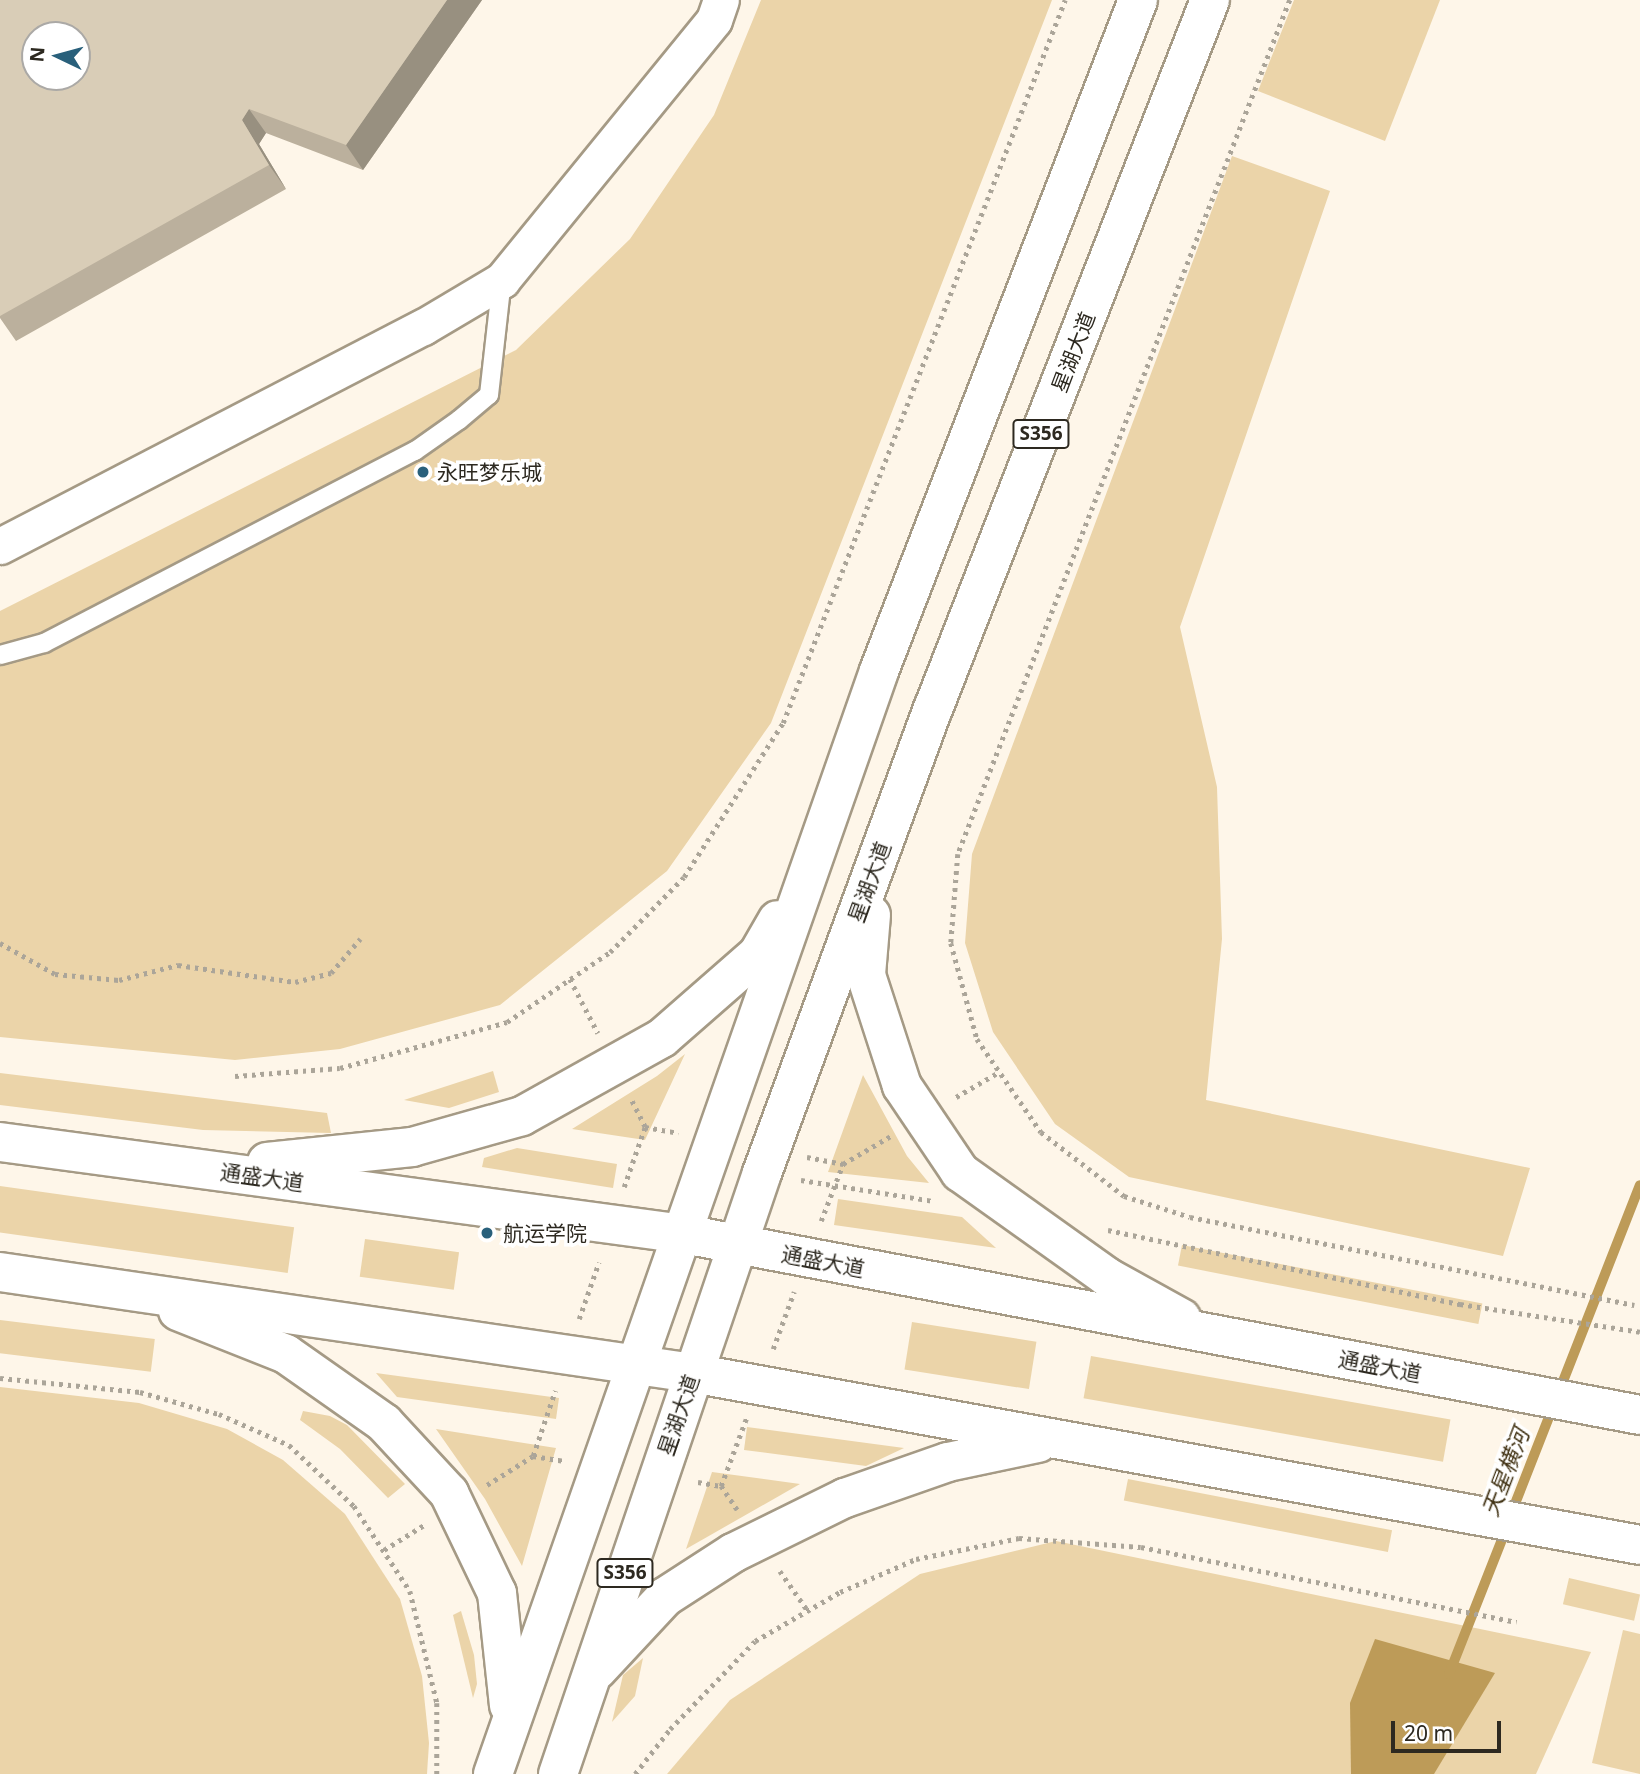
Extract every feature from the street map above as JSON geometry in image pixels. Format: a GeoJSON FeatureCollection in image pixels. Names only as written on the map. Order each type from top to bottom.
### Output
{"type":"FeatureCollection","features":[{"type":"Feature","properties":{"kind":"main road","name":"S356"},"geometry":{"type":"LineString","coordinates":[[492,1774],[510,1714],[684,1234],[879,671],[1138,0]]}},
{"type":"Feature","properties":{"kind":"main road","name":"星湖大道"},"geometry":{"type":"LineString","coordinates":[[558,1774],[736,1244],[874,869],[1210,0]]}},
{"type":"Feature","properties":{"kind":"main road"},"geometry":{"type":"LineString","coordinates":[[135,1160],[276,1163],[412,1147],[522,1116],[662,1038],[758,954],[815,855]]}},
{"type":"Feature","properties":{"kind":"main road"},"geometry":{"type":"LineString","coordinates":[[874,869],[866,975],[902,1086],[960,1172],[1107,1278],[1210,1335]]}},
{"type":"Feature","properties":{"kind":"main road","name":"通盛大道"},"geometry":{"type":"LineString","coordinates":[[0,1142],[684,1234],[1637,1414]]}},
{"type":"Feature","properties":{"kind":"main road"},"geometry":{"type":"LineString","coordinates":[[0,1272],[112,1285],[635,1367],[692,1373],[1640,1545]]}},
{"type":"Feature","properties":{"kind":"main road"},"geometry":{"type":"LineString","coordinates":[[112,1285],[285,1354],[384,1423],[449,1493],[497,1593],[510,1714]]}},
{"type":"Feature","properties":{"kind":"main road"},"geometry":{"type":"LineString","coordinates":[[589,1680],[665,1597],[758,1540],[845,1498],[948,1462],[1058,1439]]}},
{"type":"Feature","properties":{"kind":"street"},"geometry":{"type":"LineString","coordinates":[[0,546],[423,327],[502,280],[713,20],[721,0]]}},
{"type":"Feature","properties":{"kind":"lane"},"geometry":{"type":"LineString","coordinates":[[0,656],[44,643],[415,451],[459,420],[489,395],[502,280]]}},
{"type":"Feature","properties":{"kind":"path"},"geometry":{"type":"LineString","coordinates":[[234,1076],[340,1068],[507,1021],[610,952],[684,877],[783,723],[1065,0]]}},
{"type":"Feature","properties":{"kind":"path"},"geometry":{"type":"LineString","coordinates":[[1290,0],[958,854],[951,943],[977,1039],[999,1072],[1041,1132],[1124,1196],[1190,1217],[1459,1273],[1634,1305]]}},
{"type":"Feature","properties":{"kind":"path"},"geometry":{"type":"LineString","coordinates":[[0,943],[55,974],[119,980],[178,965],[295,982],[331,973],[360,939]]}},
{"type":"Feature","properties":{"kind":"path"},"geometry":{"type":"LineString","coordinates":[[721,1486],[843,1164],[999,1072]]}},
{"type":"Feature","properties":{"kind":"path"},"geometry":{"type":"LineString","coordinates":[[1461,1304],[1640,1332]]}},
{"type":"Feature","properties":{"kind":"path"},"geometry":{"type":"LineString","coordinates":[[0,1378],[140,1392],[219,1414],[289,1445],[354,1506],[410,1591],[437,1703],[437,1774]]}},
{"type":"Feature","properties":{"kind":"path"},"geometry":{"type":"LineString","coordinates":[[383,1550],[533,1456],[599,1467]]}},
{"type":"Feature","properties":{"kind":"path"},"geometry":{"type":"LineString","coordinates":[[658,1476],[721,1486],[808,1611]]}},
{"type":"Feature","properties":{"kind":"path"},"geometry":{"type":"LineString","coordinates":[[635,1774],[670,1728],[755,1640],[916,1559],[1019,1538],[1141,1547],[1517,1622]]}},
{"type":"Feature","properties":{"kind":"shaded area"},"geometry":{"type":"Polygon","coordinates":[[[761,0],[1052,0],[771,723],[667,871],[500,1005],[340,1049],[235,1060],[0,1037],[0,611],[516,350],[630,239],[714,115],[761,0]]]}},
{"type":"Feature","properties":{"kind":"shaded area"},"geometry":{"type":"Polygon","coordinates":[[[1294,0],[1440,0],[1385,141],[1258,91],[1294,0]]]}},
{"type":"Feature","properties":{"kind":"shaded area"},"geometry":{"type":"Polygon","coordinates":[[[1232,156],[1330,191],[1180,627],[1217,787],[1222,939],[1206,1100],[1530,1168],[1503,1256],[1129,1177],[1055,1124],[993,1032],[965,943],[972,854],[1232,156]]]}},
{"type":"Feature","properties":{"kind":"shaded area"},"geometry":{"type":"Polygon","coordinates":[[[685,1054],[645,1140],[572,1129],[657,1076],[685,1054]]]}},
{"type":"Feature","properties":{"kind":"shaded area"},"geometry":{"type":"Polygon","coordinates":[[[493,1071],[499,1092],[449,1108],[404,1100],[493,1071]]]}},
{"type":"Feature","properties":{"kind":"shaded area"},"geometry":{"type":"Polygon","coordinates":[[[0,1073],[327,1113],[331,1133],[203,1130],[0,1105],[0,1073]]]}},
{"type":"Feature","properties":{"kind":"shaded area"},"geometry":{"type":"Polygon","coordinates":[[[863,1075],[907,1156],[929,1183],[828,1172],[863,1075]]]}},
{"type":"Feature","properties":{"kind":"shaded area"},"geometry":{"type":"Polygon","coordinates":[[[517,1148],[617,1164],[613,1188],[482,1167],[484,1158],[517,1148]]]}},
{"type":"Feature","properties":{"kind":"shaded area"},"geometry":{"type":"Polygon","coordinates":[[[0,1186],[294,1227],[288,1273],[0,1232],[0,1186]]]}},
{"type":"Feature","properties":{"kind":"shaded area"},"geometry":{"type":"Polygon","coordinates":[[[838,1199],[962,1217],[996,1248],[834,1225],[838,1199]]]}},
{"type":"Feature","properties":{"kind":"shaded area"},"geometry":{"type":"Polygon","coordinates":[[[365,1239],[459,1252],[454,1290],[360,1277],[365,1239]]]}},
{"type":"Feature","properties":{"kind":"shaded area"},"geometry":{"type":"Polygon","coordinates":[[[1182,1245],[1482,1303],[1478,1324],[1178,1266],[1182,1245]]]}},
{"type":"Feature","properties":{"kind":"shaded area"},"geometry":{"type":"Polygon","coordinates":[[[0,1320],[155,1339],[151,1372],[0,1353],[0,1320]]]}},
{"type":"Feature","properties":{"kind":"shaded area"},"geometry":{"type":"Polygon","coordinates":[[[912,1322],[1036,1342],[1029,1389],[904,1369],[912,1322]]]}},
{"type":"Feature","properties":{"kind":"shaded area"},"geometry":{"type":"Polygon","coordinates":[[[1091,1356],[1450,1419],[1443,1462],[1084,1398],[1091,1356]]]}},
{"type":"Feature","properties":{"kind":"shaded area"},"geometry":{"type":"Polygon","coordinates":[[[376,1373],[559,1398],[556,1419],[397,1397],[376,1373]]]}},
{"type":"Feature","properties":{"kind":"shaded area"},"geometry":{"type":"Polygon","coordinates":[[[0,1387],[139,1403],[227,1429],[283,1460],[345,1514],[400,1599],[422,1676],[429,1743],[427,1774],[0,1774],[0,1387]]]}},
{"type":"Feature","properties":{"kind":"shaded area"},"geometry":{"type":"Polygon","coordinates":[[[303,1411],[330,1416],[347,1425],[405,1484],[388,1498],[340,1449],[300,1420],[303,1411]]]}},
{"type":"Feature","properties":{"kind":"shaded area"},"geometry":{"type":"Polygon","coordinates":[[[747,1427],[904,1448],[866,1466],[744,1450],[747,1427]]]}},
{"type":"Feature","properties":{"kind":"shaded area"},"geometry":{"type":"Polygon","coordinates":[[[436,1429],[556,1448],[522,1566],[485,1499],[436,1429]]]}},
{"type":"Feature","properties":{"kind":"shaded area"},"geometry":{"type":"Polygon","coordinates":[[[712,1472],[800,1484],[686,1549],[712,1472]]]}},
{"type":"Feature","properties":{"kind":"shaded area"},"geometry":{"type":"Polygon","coordinates":[[[1128,1479],[1392,1530],[1388,1552],[1124,1501],[1128,1479]]]}},
{"type":"Feature","properties":{"kind":"shaded area"},"geometry":{"type":"Polygon","coordinates":[[[1056,1541],[1591,1652],[1536,1774],[667,1774],[730,1700],[920,1574],[1056,1541]]]}},
{"type":"Feature","properties":{"kind":"shaded area"},"geometry":{"type":"Polygon","coordinates":[[[1569,1578],[1640,1594],[1634,1621],[1563,1604],[1569,1578]]]}},
{"type":"Feature","properties":{"kind":"shaded area"},"geometry":{"type":"Polygon","coordinates":[[[461,1611],[474,1655],[477,1684],[473,1698],[453,1615],[461,1611]]]}},
{"type":"Feature","properties":{"kind":"shaded area"},"geometry":{"type":"Polygon","coordinates":[[[1623,1630],[1640,1634],[1640,1774],[1592,1763],[1623,1630]]]}},
{"type":"Feature","properties":{"kind":"shaded area"},"geometry":{"type":"Polygon","coordinates":[[[1375,1639],[1495,1673],[1434,1774],[1351,1774],[1350,1703],[1375,1639]]]}},
{"type":"Feature","properties":{"kind":"shaded area"},"geometry":{"type":"Polygon","coordinates":[[[643,1658],[635,1696],[612,1722],[623,1675],[643,1658]]]}},
{"type":"Feature","properties":{"kind":"building"},"geometry":{"type":"Polygon","coordinates":[[[0,0],[447,0],[346,145],[249,109],[242,120],[269,165],[0,316],[0,0]]]}},
{"type":"Feature","properties":{"kind":"waterway","name":"天星横河"},"geometry":{"type":"LineString","coordinates":[[1511,1514],[1640,1185]]}},
{"type":"Feature","properties":{"kind":"waterway","name":"天星横河"},"geometry":{"type":"LineString","coordinates":[[1449,1674],[1506,1529]]}},
{"type":"Feature","properties":{"kind":"place","name":"永旺梦乐城"},"geometry":{"type":"Point","coordinates":[423,472]}},
{"type":"Feature","properties":{"kind":"place","name":"航运学院"},"geometry":{"type":"Point","coordinates":[487,1233]}}]}
